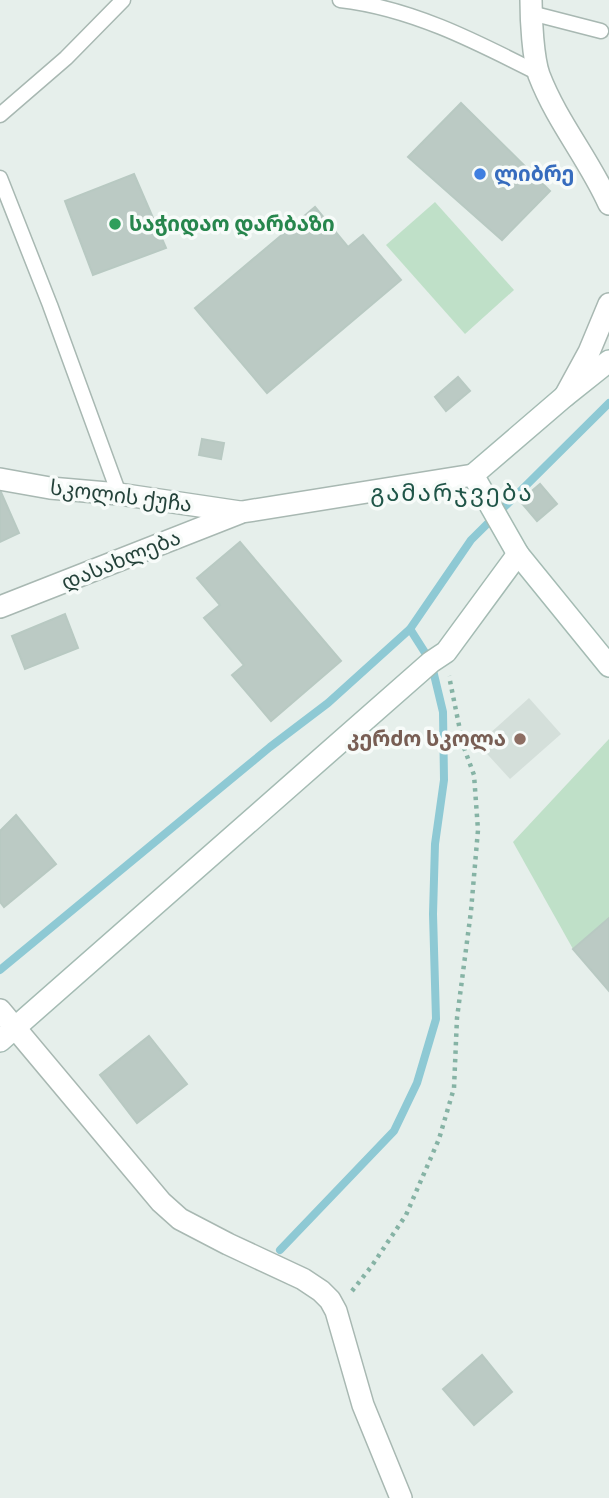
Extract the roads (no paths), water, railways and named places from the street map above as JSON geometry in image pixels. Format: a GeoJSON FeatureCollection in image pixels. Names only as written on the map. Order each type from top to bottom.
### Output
{"type":"FeatureCollection","features":[{"type":"Feature","properties":{"kind":"street"},"geometry":{"type":"LineString","coordinates":[[531,6],[538,73],[556,112],[604,186],[609,204]]}},
{"type":"Feature","properties":{"kind":"street"},"geometry":{"type":"LineString","coordinates":[[565,396],[589,352],[609,304]]}},
{"type":"Feature","properties":{"kind":"street"},"geometry":{"type":"LineString","coordinates":[[242,512],[473,475],[609,361]]}},
{"type":"Feature","properties":{"kind":"street"},"geometry":{"type":"LineString","coordinates":[[473,475],[518,554],[609,666]]}},
{"type":"Feature","properties":{"kind":"street","name":"სკოლის ქუჩა"},"geometry":{"type":"LineString","coordinates":[[0,479],[50,488],[119,494],[242,512]]}},
{"type":"Feature","properties":{"kind":"street","name":"დასახლება"},"geometry":{"type":"LineString","coordinates":[[0,607],[242,512]]}},
{"type":"Feature","properties":{"kind":"street"},"geometry":{"type":"LineString","coordinates":[[8,1035],[421,671],[446,652],[518,554]]}},
{"type":"Feature","properties":{"kind":"street"},"geometry":{"type":"LineString","coordinates":[[0,1010],[8,1035],[161,1202],[180,1219],[303,1279],[330,1300],[336,1311],[363,1405],[401,1498]]}},
{"type":"Feature","properties":{"kind":"lane"},"geometry":{"type":"LineString","coordinates":[[0,115],[66,58],[123,0]]}},
{"type":"Feature","properties":{"kind":"lane"},"geometry":{"type":"LineString","coordinates":[[340,0],[399,12],[467,37],[538,73]]}},
{"type":"Feature","properties":{"kind":"lane"},"geometry":{"type":"LineString","coordinates":[[531,6],[601,31]]}},
{"type":"Feature","properties":{"kind":"lane"},"geometry":{"type":"LineString","coordinates":[[0,178],[119,494]]}},
{"type":"Feature","properties":{"kind":"waterway"},"geometry":{"type":"LineString","coordinates":[[0,970],[270,747],[328,703],[410,629],[471,540],[609,403]]}},
{"type":"Feature","properties":{"kind":"waterway"},"geometry":{"type":"LineString","coordinates":[[280,1250],[394,1131],[417,1083],[436,1019],[433,914],[435,844],[444,780],[443,712],[431,662],[410,629]]}},
{"type":"Feature","properties":{"kind":"place","name":"ლიბრე"},"geometry":{"type":"Point","coordinates":[480,174]}},
{"type":"Feature","properties":{"kind":"place","name":"საჭიდაო დარბაზი"},"geometry":{"type":"Point","coordinates":[115,224]}},
{"type":"Feature","properties":{"kind":"place","name":"კერძო სკოლა"},"geometry":{"type":"Point","coordinates":[520,739]}},
{"type":"Feature","properties":{"kind":"district","name":"გამარჯვება"},"geometry":{"type":"Point","coordinates":[452,493]}}]}
